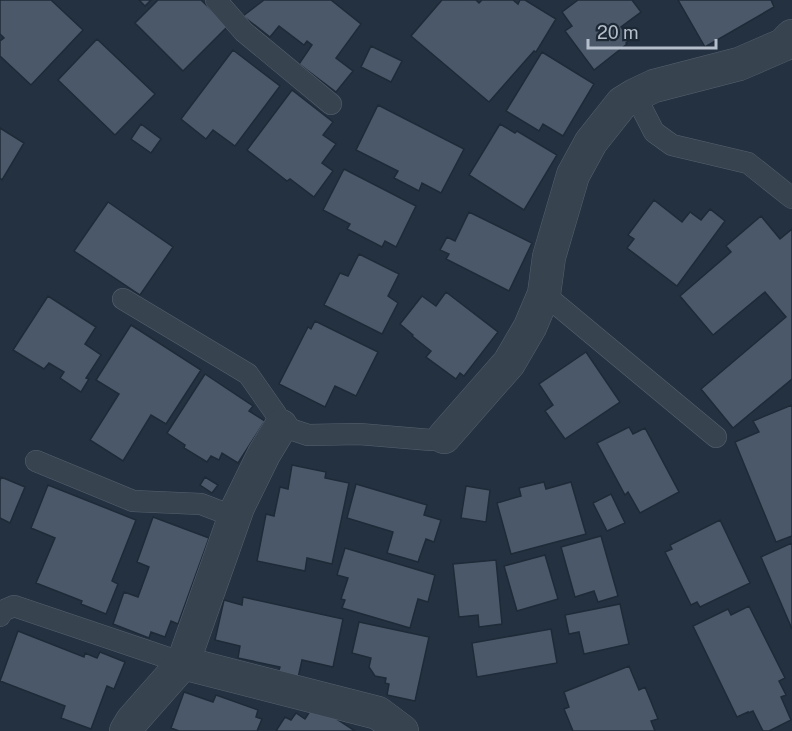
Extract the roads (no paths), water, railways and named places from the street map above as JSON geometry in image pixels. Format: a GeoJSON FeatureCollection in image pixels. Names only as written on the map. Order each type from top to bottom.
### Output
{"type":"FeatureCollection","features":[{"type":"Feature","properties":{"kind":"street"},"geometry":{"type":"LineString","coordinates":[[444,437],[509,363],[530,327],[544,294],[549,256],[573,175],[591,142],[622,103],[654,86],[739,64],[783,45],[792,36]]}},
{"type":"Feature","properties":{"kind":"street"},"geometry":{"type":"LineString","coordinates":[[126,731],[183,663],[238,507],[264,454],[281,426]]}},
{"type":"Feature","properties":{"kind":"street"},"geometry":{"type":"LineString","coordinates":[[183,663],[378,713],[402,731]]}},
{"type":"Feature","properties":{"kind":"lane"},"geometry":{"type":"LineString","coordinates":[[216,0],[244,32],[331,104]]}},
{"type":"Feature","properties":{"kind":"lane"},"geometry":{"type":"LineString","coordinates":[[635,95],[654,132],[672,145],[748,163],[792,198]]}},
{"type":"Feature","properties":{"kind":"lane"},"geometry":{"type":"LineString","coordinates":[[544,294],[716,437]]}},
{"type":"Feature","properties":{"kind":"lane"},"geometry":{"type":"LineString","coordinates":[[123,299],[248,374],[276,414],[281,426],[308,435],[359,435],[431,440],[444,437]]}},
{"type":"Feature","properties":{"kind":"lane"},"geometry":{"type":"LineString","coordinates":[[36,461],[133,501],[201,504],[235,517]]}},
{"type":"Feature","properties":{"kind":"lane"},"geometry":{"type":"LineString","coordinates":[[0,616],[2,611],[14,606],[183,663]]}}]}
